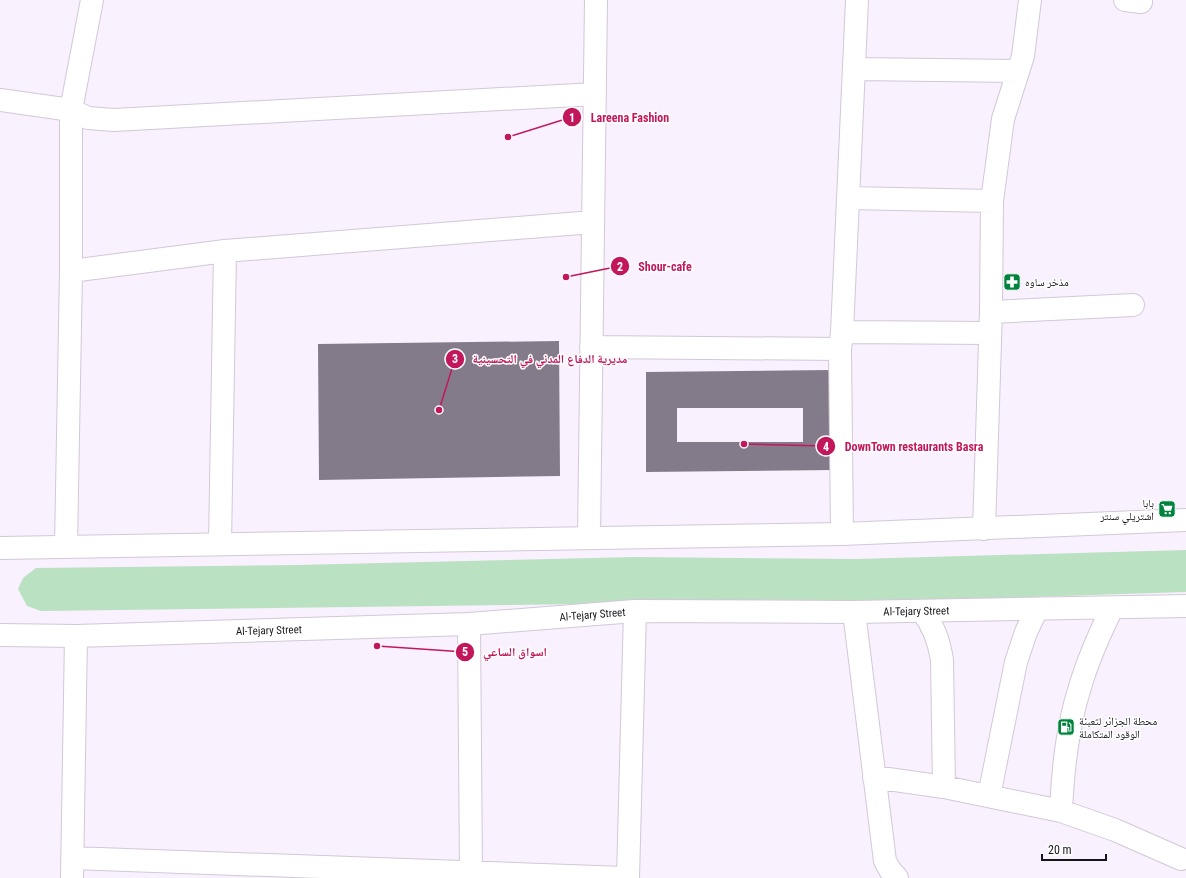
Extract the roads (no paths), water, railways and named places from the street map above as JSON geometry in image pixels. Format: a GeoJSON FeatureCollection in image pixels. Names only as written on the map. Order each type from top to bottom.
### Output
{"type":"FeatureCollection","features":[{"type":"Feature","properties":{"kind":"street"},"geometry":{"type":"LineString","coordinates":[[66,546],[71,110],[92,0]]}},
{"type":"Feature","properties":{"kind":"street"},"geometry":{"type":"LineString","coordinates":[[588,537],[596,0]]}},
{"type":"Feature","properties":{"kind":"street"},"geometry":{"type":"LineString","coordinates":[[842,534],[841,341],[857,0]]}},
{"type":"Feature","properties":{"kind":"street"},"geometry":{"type":"LineString","coordinates":[[984,529],[991,322],[992,201],[1003,119],[1023,56],[1030,0]]}},
{"type":"Feature","properties":{"kind":"street"},"geometry":{"type":"LineString","coordinates":[[854,69],[1018,71]]}},
{"type":"Feature","properties":{"kind":"street"},"geometry":{"type":"LineString","coordinates":[[0,100],[71,110],[88,118],[114,120],[595,94]]}},
{"type":"Feature","properties":{"kind":"street"},"geometry":{"type":"LineString","coordinates":[[848,198],[992,201]]}},
{"type":"Feature","properties":{"kind":"street"},"geometry":{"type":"LineString","coordinates":[[70,271],[225,251],[593,222]]}},
{"type":"Feature","properties":{"kind":"street"},"geometry":{"type":"LineString","coordinates":[[220,544],[225,251]]}},
{"type":"Feature","properties":{"kind":"street"},"geometry":{"type":"LineString","coordinates":[[591,347],[841,341],[1133,305]]}},
{"type":"Feature","properties":{"kind":"street"},"geometry":{"type":"LineString","coordinates":[[0,565],[8,548],[588,537],[842,534],[1186,520]]}},
{"type":"Feature","properties":{"kind":"street","name":"Al-Tejary Street"},"geometry":{"type":"LineString","coordinates":[[3,631],[76,636],[469,624],[635,611],[854,612],[1186,606]]}},
{"type":"Feature","properties":{"kind":"street"},"geometry":{"type":"LineString","coordinates":[[1061,811],[1063,769],[1071,721],[1080,687],[1092,654],[1112,608]]}},
{"type":"Feature","properties":{"kind":"street"},"geometry":{"type":"LineString","coordinates":[[989,796],[1016,662],[1026,632],[1037,609]]}},
{"type":"Feature","properties":{"kind":"street"},"geometry":{"type":"LineString","coordinates":[[628,878],[635,611]]}},
{"type":"Feature","properties":{"kind":"street"},"geometry":{"type":"LineString","coordinates":[[922,611],[936,634],[941,653],[944,787]]}},
{"type":"Feature","properties":{"kind":"street"},"geometry":{"type":"LineString","coordinates":[[854,612],[885,861],[897,878]]}},
{"type":"Feature","properties":{"kind":"street"},"geometry":{"type":"LineString","coordinates":[[469,624],[471,873]]}},
{"type":"Feature","properties":{"kind":"street"},"geometry":{"type":"LineString","coordinates":[[76,636],[72,868],[471,873],[624,878]]}},
{"type":"Feature","properties":{"kind":"street"},"geometry":{"type":"LineString","coordinates":[[874,777],[944,787],[1061,811],[1121,832],[1181,859]]}},
{"type":"Feature","properties":{"kind":"place","name":"Lareena Fashion"},"geometry":{"type":"Point","coordinates":[508,137]}},
{"type":"Feature","properties":{"kind":"place","name":"Shour-cafe"},"geometry":{"type":"Point","coordinates":[566,277]}},
{"type":"Feature","properties":{"kind":"place","name":"مذخر ساوه"},"geometry":{"type":"Point","coordinates":[1012,282]}},
{"type":"Feature","properties":{"kind":"place","name":"مديرية الدفاع المدني في التحسينية"},"geometry":{"type":"Point","coordinates":[439,410]}},
{"type":"Feature","properties":{"kind":"place","name":"DownTown restaurants Basra"},"geometry":{"type":"Point","coordinates":[744,444]}},
{"type":"Feature","properties":{"kind":"place","name":"بابا اشتريلي سنتر"},"geometry":{"type":"Point","coordinates":[1167,509]}},
{"type":"Feature","properties":{"kind":"place","name":"اسواق الساعي"},"geometry":{"type":"Point","coordinates":[377,646]}},
{"type":"Feature","properties":{"kind":"place","name":"محطة الجزائر لتعبئة الوقود المتكاملة"},"geometry":{"type":"Point","coordinates":[1066,727]}}]}
